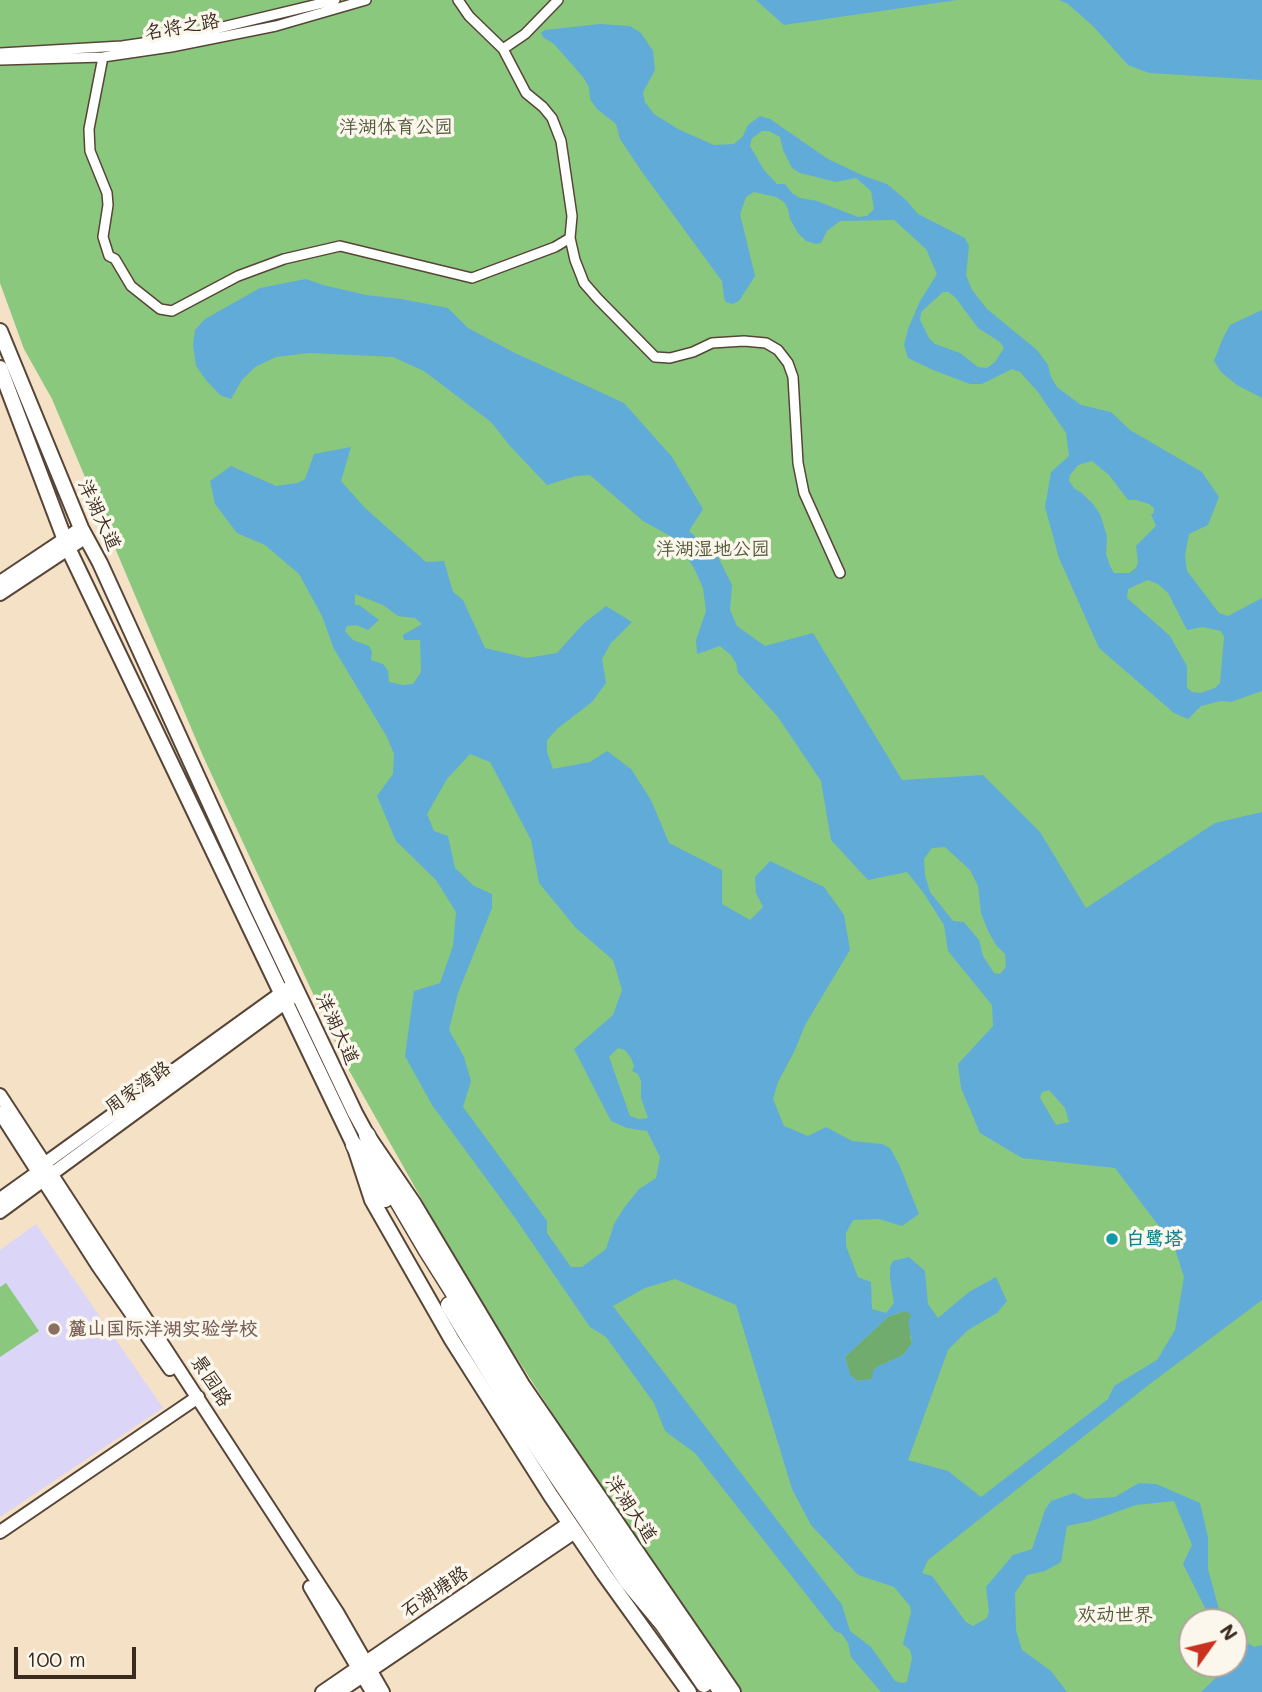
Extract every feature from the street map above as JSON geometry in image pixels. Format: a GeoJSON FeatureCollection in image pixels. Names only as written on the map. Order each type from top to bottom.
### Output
{"type":"FeatureCollection","features":[{"type":"Feature","properties":{"kind":"highway"},"geometry":{"type":"LineString","coordinates":[[361,1140],[518,1418],[628,1582],[663,1625],[709,1692]]}},
{"type":"Feature","properties":{"kind":"highway"},"geometry":{"type":"LineString","coordinates":[[422,1252],[607,1531],[722,1692]]}},
{"type":"Feature","properties":{"kind":"main road","name":"洋湖大道"},"geometry":{"type":"LineString","coordinates":[[0,331],[84,532],[290,993]]}},
{"type":"Feature","properties":{"kind":"main road","name":"洋湖大道"},"geometry":{"type":"LineString","coordinates":[[0,368],[66,544],[361,1140],[414,1204],[523,1386],[733,1692]]}},
{"type":"Feature","properties":{"kind":"main road"},"geometry":{"type":"LineString","coordinates":[[0,594],[84,532]]}},
{"type":"Feature","properties":{"kind":"main road"},"geometry":{"type":"LineString","coordinates":[[0,582],[66,544]]}},
{"type":"Feature","properties":{"kind":"main road","name":"周家湾路"},"geometry":{"type":"LineString","coordinates":[[0,1212],[44,1173],[290,993]]}},
{"type":"Feature","properties":{"kind":"main road","name":"景园路"},"geometry":{"type":"LineString","coordinates":[[0,1095],[98,1266],[193,1397],[364,1669],[383,1692]]}},
{"type":"Feature","properties":{"kind":"main road","name":"景园路"},"geometry":{"type":"LineString","coordinates":[[0,1112],[44,1173]]}},
{"type":"Feature","properties":{"kind":"main road","name":"洋湖大道"},"geometry":{"type":"LineString","coordinates":[[361,1140],[372,1200],[411,1271],[572,1528],[689,1692]]}},
{"type":"Feature","properties":{"kind":"main road","name":"周家湾路"},"geometry":{"type":"LineString","coordinates":[[0,1199],[44,1173]]}},
{"type":"Feature","properties":{"kind":"main road"},"geometry":{"type":"LineString","coordinates":[[0,1524],[193,1397]]}},
{"type":"Feature","properties":{"kind":"main road"},"geometry":{"type":"LineString","coordinates":[[0,1532],[193,1397]]}},
{"type":"Feature","properties":{"kind":"main road","name":"石湖塘路"},"geometry":{"type":"LineString","coordinates":[[322,1692],[364,1669],[572,1528]]}},
{"type":"Feature","properties":{"kind":"main road","name":"景园路"},"geometry":{"type":"LineString","coordinates":[[364,1669],[372,1692]]}},
{"type":"Feature","properties":{"kind":"main road","name":"石湖塘路"},"geometry":{"type":"LineString","coordinates":[[339,1692],[364,1669]]}},
{"type":"Feature","properties":{"kind":"street","name":"名将之路"},"geometry":{"type":"LineString","coordinates":[[0,53],[122,46],[177,38],[335,0]]}},
{"type":"Feature","properties":{"kind":"street","name":"名将之路"},"geometry":{"type":"LineString","coordinates":[[0,61],[103,57],[239,34],[366,0]]}},
{"type":"Feature","properties":{"kind":"street"},"geometry":{"type":"LineString","coordinates":[[458,0],[469,16],[503,49],[526,93],[552,118],[561,141],[572,216],[570,239],[584,283],[655,356],[670,358],[712,344],[766,342],[788,363],[793,377],[798,463],[804,492],[841,573]]}},
{"type":"Feature","properties":{"kind":"street"},"geometry":{"type":"LineString","coordinates":[[503,49],[525,34],[558,0]]}},
{"type":"Feature","properties":{"kind":"street"},"geometry":{"type":"LineString","coordinates":[[103,57],[89,129],[90,151],[107,193],[103,237],[109,256],[116,259],[131,286],[160,309],[172,311],[238,276],[284,259],[340,246],[472,278],[570,239]]}},
{"type":"Feature","properties":{"kind":"shaded area","name":"麓山国际洋湖实验学校"},"geometry":{"type":"Polygon","coordinates":[[[36,1224],[163,1408],[0,1517],[0,1250],[36,1224]]]}},
{"type":"Feature","properties":{"kind":"green space","name":"洋湖湿地公园"},"geometry":{"type":"Polygon","coordinates":[[[0,0],[1262,0],[1262,1692],[737,1692],[602,1491],[469,1283],[346,1065],[203,756],[52,399],[24,349],[0,283],[0,0]]]}},
{"type":"Feature","properties":{"kind":"green space"},"geometry":{"type":"Polygon","coordinates":[[[6,1283],[39,1331],[0,1357],[0,1287],[6,1283]]]}},
{"type":"Feature","properties":{"kind":"green space"},"geometry":{"type":"Polygon","coordinates":[[[906,1311],[913,1315],[910,1337],[912,1343],[903,1355],[877,1367],[873,1379],[857,1381],[850,1375],[845,1357],[889,1316],[906,1311]]]}},
{"type":"Feature","properties":{"kind":"water"},"geometry":{"type":"Polygon","coordinates":[[[756,0],[957,0],[784,25],[756,0]]]}},
{"type":"Feature","properties":{"kind":"water"},"geometry":{"type":"Polygon","coordinates":[[[1059,0],[1262,0],[1262,80],[1149,73],[1128,65],[1093,26],[1068,4],[1059,0]]]}},
{"type":"Feature","properties":{"kind":"water"},"geometry":{"type":"Polygon","coordinates":[[[600,24],[630,26],[641,33],[653,51],[655,70],[643,92],[645,102],[654,114],[680,130],[714,145],[734,144],[743,136],[748,125],[760,116],[770,119],[828,159],[887,184],[918,214],[965,238],[969,246],[966,275],[972,290],[987,309],[1037,350],[1048,365],[1057,387],[1081,405],[1111,412],[1130,430],[1202,472],[1219,497],[1208,525],[1189,534],[1185,555],[1187,571],[1219,613],[1228,616],[1262,598],[1262,691],[1231,702],[1221,701],[1201,706],[1188,719],[1174,713],[1099,648],[1059,558],[1045,507],[1051,472],[1069,456],[1066,433],[1038,392],[1020,372],[1012,369],[982,384],[970,384],[908,358],[904,345],[908,329],[920,301],[937,274],[926,249],[894,220],[840,221],[827,231],[821,243],[806,241],[790,219],[784,202],[776,197],[754,192],[746,197],[740,214],[755,276],[739,301],[732,304],[726,302],[722,281],[642,172],[620,139],[616,124],[597,109],[590,99],[589,87],[583,77],[554,44],[544,38],[541,33],[545,30],[600,24]],[[762,131],[752,138],[750,146],[764,170],[777,184],[785,184],[800,198],[817,201],[858,217],[867,216],[874,209],[871,191],[856,178],[836,182],[800,173],[792,168],[780,137],[769,131],[762,131]],[[943,292],[921,312],[920,320],[935,344],[960,353],[978,367],[987,368],[995,362],[1004,348],[1000,342],[978,328],[955,297],[948,292],[943,292]],[[1092,461],[1078,465],[1069,481],[1100,514],[1107,536],[1106,554],[1114,573],[1129,573],[1136,568],[1138,562],[1136,546],[1156,526],[1151,514],[1154,513],[1154,508],[1136,500],[1128,500],[1109,475],[1092,461]],[[1148,580],[1128,589],[1127,598],[1170,636],[1187,666],[1187,688],[1200,693],[1215,688],[1220,683],[1224,637],[1221,631],[1203,627],[1187,630],[1168,593],[1158,584],[1148,580]]]}},
{"type":"Feature","properties":{"kind":"water"},"geometry":{"type":"Polygon","coordinates":[[[306,279],[366,295],[448,308],[468,328],[515,353],[624,403],[672,457],[703,509],[689,531],[718,557],[732,585],[730,610],[737,626],[765,646],[813,633],[902,780],[983,775],[1040,832],[1086,908],[1215,823],[1262,812],[1262,1300],[1151,1383],[928,1560],[922,1573],[932,1576],[966,1622],[973,1626],[987,1618],[989,1611],[986,1587],[1013,1555],[1032,1549],[1045,1510],[1051,1501],[1074,1493],[1085,1499],[1115,1497],[1139,1483],[1156,1484],[1200,1503],[1208,1537],[1208,1569],[1219,1608],[1205,1608],[1183,1564],[1192,1545],[1174,1501],[1136,1505],[1091,1521],[1067,1526],[1061,1562],[1045,1571],[1027,1575],[1015,1593],[1016,1630],[1022,1650],[1051,1671],[1067,1692],[881,1692],[851,1657],[848,1643],[842,1634],[835,1631],[695,1453],[665,1431],[654,1403],[606,1337],[590,1327],[513,1215],[432,1105],[405,1056],[414,991],[440,983],[453,946],[456,912],[436,880],[396,841],[377,796],[393,774],[394,754],[387,737],[334,649],[322,616],[299,574],[265,545],[237,533],[215,504],[210,481],[231,466],[276,486],[297,483],[305,479],[314,454],[351,447],[341,481],[365,508],[426,562],[444,561],[453,592],[463,600],[485,648],[527,658],[557,653],[583,624],[606,606],[632,622],[611,643],[602,659],[606,683],[592,702],[547,740],[547,752],[553,769],[590,762],[607,751],[631,769],[651,800],[669,843],[722,870],[722,904],[750,920],[763,907],[756,893],[755,877],[770,861],[824,887],[844,915],[850,950],[805,1025],[778,1082],[773,1099],[784,1126],[808,1136],[826,1127],[852,1141],[882,1144],[890,1148],[899,1164],[919,1214],[902,1226],[879,1219],[853,1220],[846,1233],[846,1246],[858,1277],[871,1282],[872,1309],[886,1313],[894,1303],[890,1267],[893,1261],[909,1257],[925,1271],[928,1304],[938,1318],[969,1292],[996,1277],[1007,1301],[997,1313],[968,1330],[948,1350],[908,1460],[948,1471],[981,1497],[1108,1399],[1114,1386],[1157,1360],[1175,1330],[1184,1277],[1174,1246],[1115,1168],[1022,1158],[980,1133],[961,1088],[958,1064],[993,1026],[992,1005],[948,951],[944,925],[907,872],[868,880],[831,840],[821,781],[778,717],[738,673],[731,655],[720,646],[697,654],[696,640],[706,611],[703,588],[694,568],[674,538],[643,521],[590,475],[576,476],[547,485],[491,422],[424,371],[393,357],[309,353],[276,357],[255,367],[242,380],[231,399],[220,395],[196,366],[193,345],[195,330],[205,319],[260,288],[306,279]],[[355,594],[355,605],[359,605],[379,620],[368,630],[356,625],[347,626],[345,631],[353,640],[369,646],[372,652],[371,660],[383,664],[388,671],[389,682],[413,684],[421,672],[420,640],[404,640],[403,635],[422,624],[415,618],[398,616],[383,605],[355,594]],[[470,754],[447,779],[427,814],[434,831],[448,836],[455,868],[474,886],[492,894],[492,908],[458,993],[449,1030],[464,1057],[471,1081],[463,1107],[547,1221],[547,1233],[571,1267],[582,1267],[606,1249],[614,1224],[624,1208],[639,1189],[656,1178],[660,1157],[647,1131],[627,1128],[611,1121],[574,1049],[613,1015],[622,990],[613,960],[576,928],[539,883],[531,840],[490,762],[470,754]],[[945,847],[932,848],[924,859],[930,892],[953,921],[964,922],[979,940],[983,956],[994,973],[1000,974],[1006,967],[1005,954],[988,931],[981,913],[978,886],[970,870],[945,847]],[[618,1048],[609,1057],[630,1116],[648,1118],[641,1098],[641,1081],[638,1074],[632,1071],[634,1066],[631,1058],[625,1050],[618,1048]],[[1049,1090],[1042,1092],[1040,1098],[1056,1125],[1069,1122],[1065,1108],[1049,1090]],[[675,1279],[645,1288],[613,1306],[842,1605],[850,1631],[871,1647],[895,1681],[907,1682],[912,1658],[910,1650],[903,1644],[910,1606],[894,1587],[858,1575],[811,1525],[792,1489],[736,1305],[675,1279]],[[905,1311],[889,1316],[845,1357],[850,1374],[857,1381],[872,1379],[873,1371],[877,1367],[903,1355],[912,1343],[908,1321],[912,1315],[905,1311]]]}},
{"type":"Feature","properties":{"kind":"water"},"geometry":{"type":"Polygon","coordinates":[[[1262,310],[1262,398],[1237,385],[1221,372],[1214,361],[1230,325],[1262,310]]]}},
{"type":"Feature","properties":{"kind":"water"},"geometry":{"type":"Polygon","coordinates":[[[1248,1643],[1254,1647],[1262,1645],[1262,1692],[1201,1692],[1216,1678],[1248,1678],[1248,1643]]]}},
{"type":"Feature","properties":{"kind":"place","name":"白鹭塔"},"geometry":{"type":"Point","coordinates":[1112,1239]}},
{"type":"Feature","properties":{"kind":"place","name":"麓山国际洋湖实验学校"},"geometry":{"type":"Point","coordinates":[54,1329]}},
{"type":"Feature","properties":{"kind":"park label","name":"洋湖体育公园"},"geometry":{"type":"Point","coordinates":[396,127]}},
{"type":"Feature","properties":{"kind":"park label","name":"欢动世界"},"geometry":{"type":"Point","coordinates":[1115,1615]}}]}
